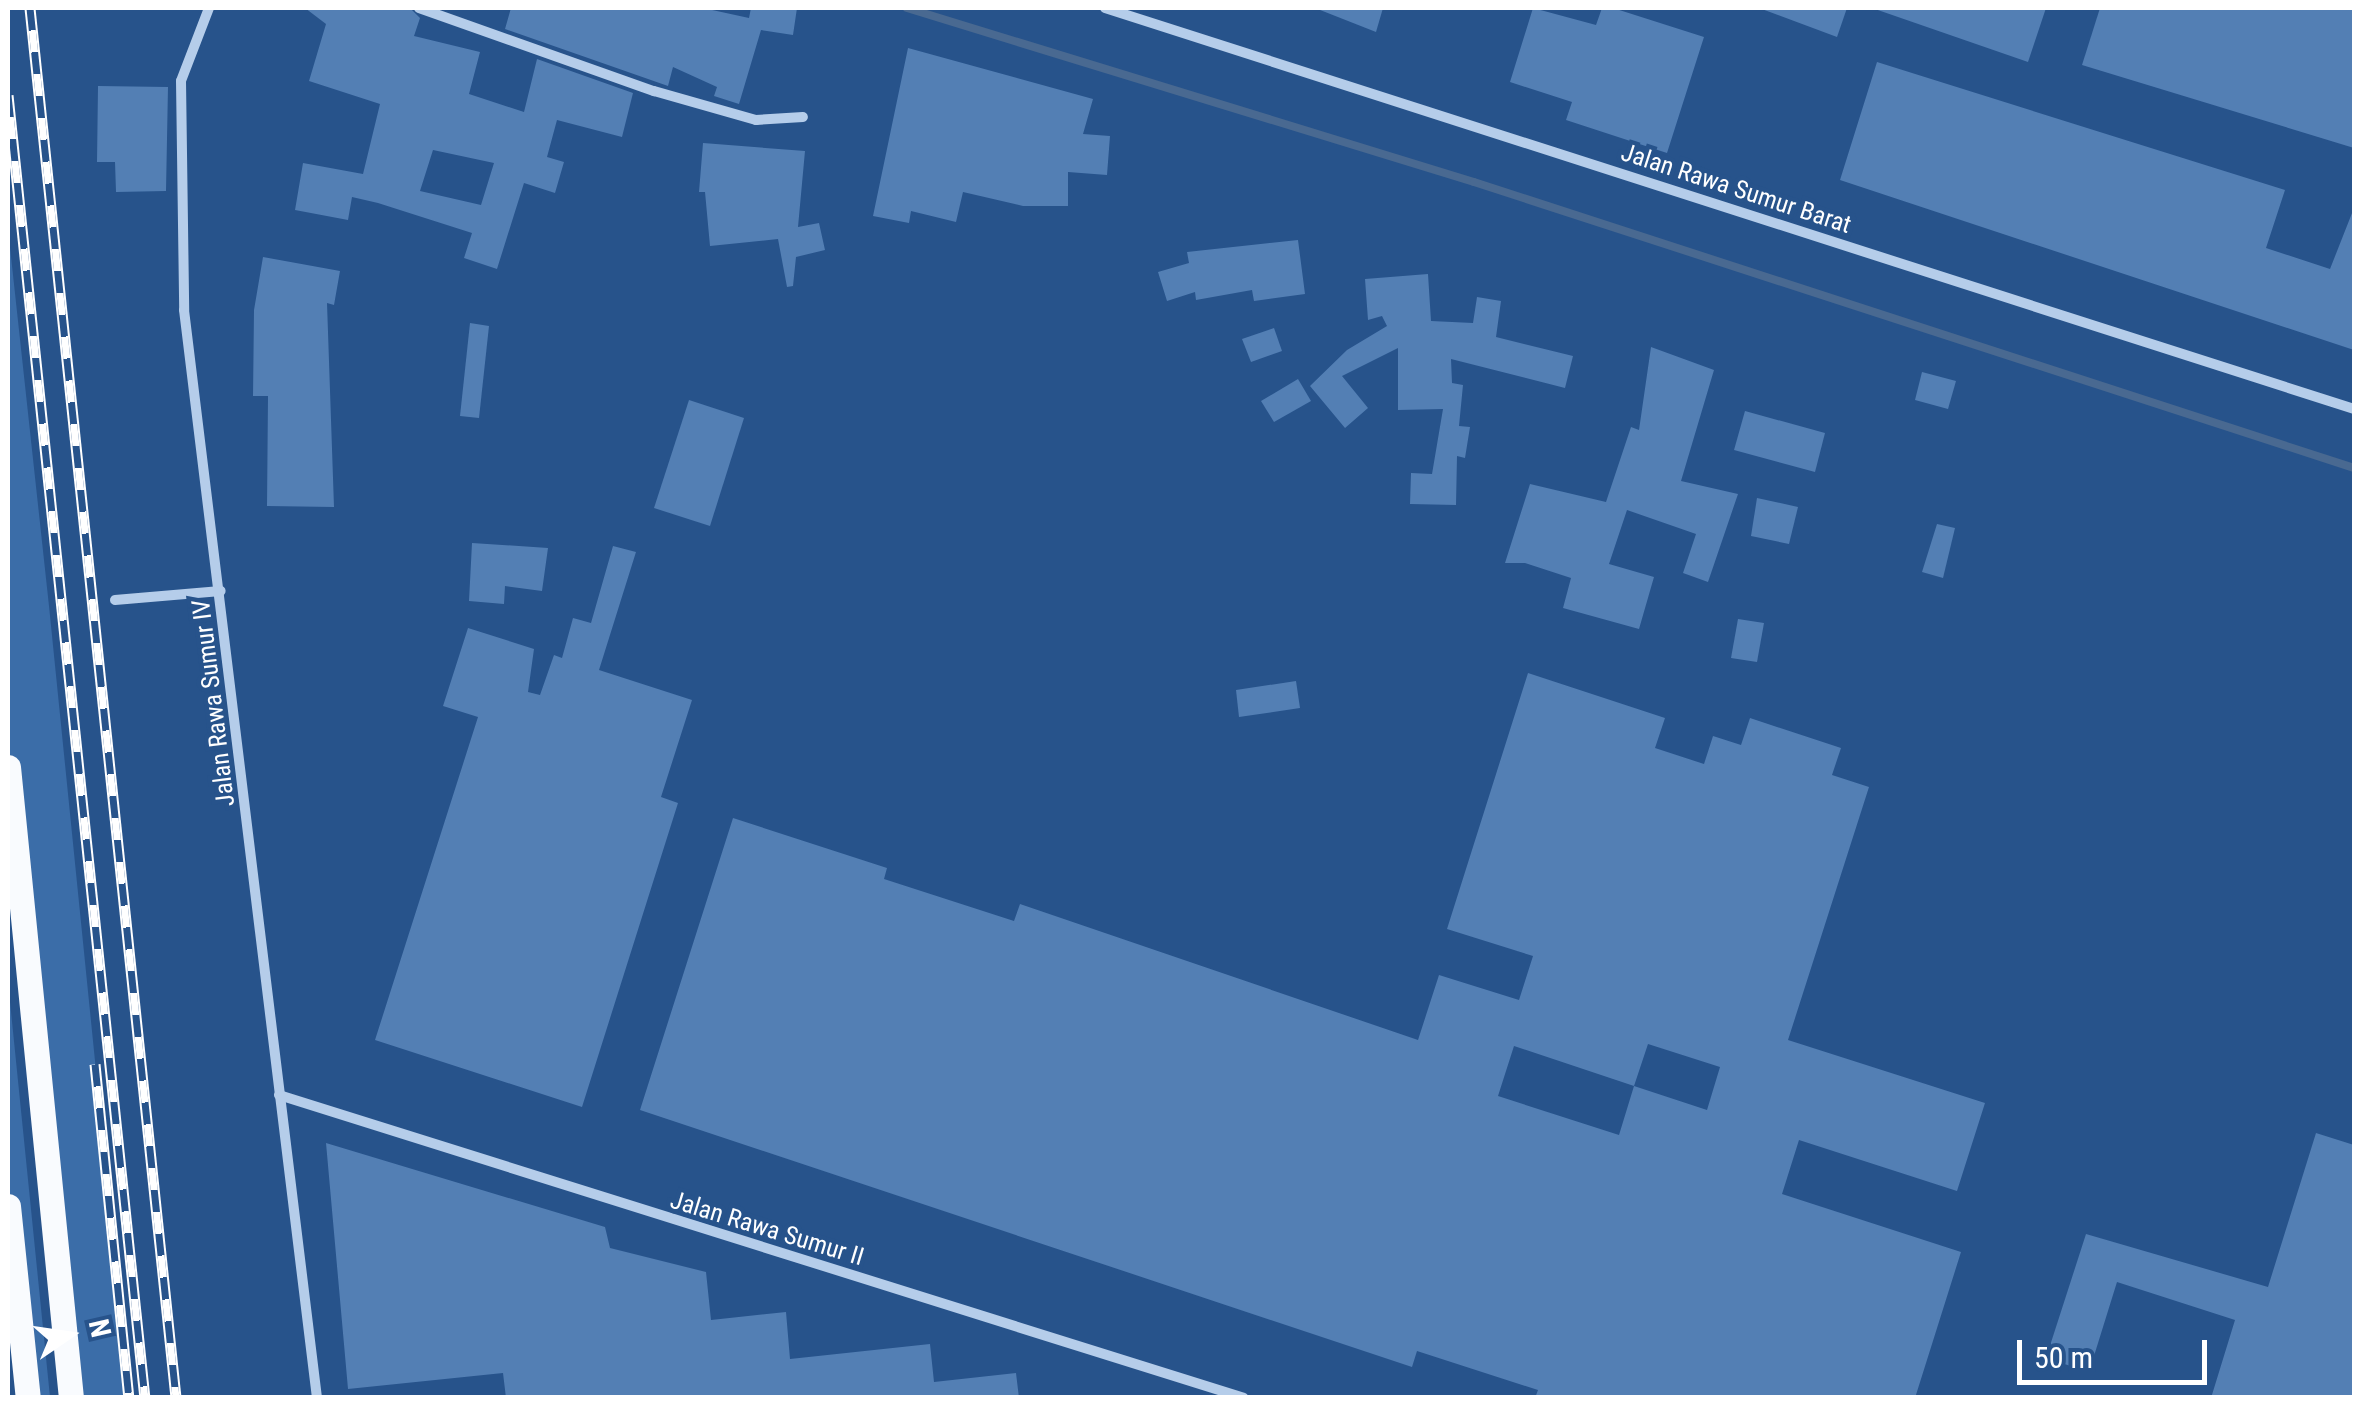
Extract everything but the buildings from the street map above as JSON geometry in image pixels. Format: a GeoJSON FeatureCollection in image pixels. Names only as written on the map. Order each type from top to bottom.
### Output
{"type":"FeatureCollection","features":[{"type":"Feature","properties":{"kind":"main road"},"geometry":{"type":"LineString","coordinates":[[8,767],[71,1398]]}},
{"type":"Feature","properties":{"kind":"main road"},"geometry":{"type":"LineString","coordinates":[[8,1206],[28,1398]]}},
{"type":"Feature","properties":{"kind":"street","name":"Jalan Rawa Sumur IV"},"geometry":{"type":"LineString","coordinates":[[209,8],[185,59],[179,147],[184,310],[317,1398]]}},
{"type":"Feature","properties":{"kind":"street"},"geometry":{"type":"LineString","coordinates":[[419,8],[654,91],[756,120],[802,118]]}},
{"type":"Feature","properties":{"kind":"street","name":"Jalan Rawa Sumur Barat"},"geometry":{"type":"LineString","coordinates":[[1105,8],[2354,408]]}},
{"type":"Feature","properties":{"kind":"street"},"geometry":{"type":"LineString","coordinates":[[115,600],[221,591]]}},
{"type":"Feature","properties":{"kind":"street","name":"Jalan Rawa Sumur II"},"geometry":{"type":"LineString","coordinates":[[280,1095],[1244,1398]]}},
{"type":"Feature","properties":{"kind":"shaded area"},"geometry":{"type":"Polygon","coordinates":[[[8,229],[129,1397],[71,1397],[8,767],[8,229]]]}},
{"type":"Feature","properties":{"kind":"shaded area"},"geometry":{"type":"Polygon","coordinates":[[[8,982],[50,1397],[28,1397],[8,1205],[8,982]]]}},
{"type":"Feature","properties":{"kind":"waterway"},"geometry":{"type":"LineString","coordinates":[[907,8],[1474,182],[2354,468]]}},
{"type":"Feature","properties":{"kind":"railway"},"geometry":{"type":"LineString","coordinates":[[30,8],[176,1398]]}},
{"type":"Feature","properties":{"kind":"railway"},"geometry":{"type":"LineString","coordinates":[[8,95],[145,1398]]}},
{"type":"Feature","properties":{"kind":"railway"},"geometry":{"type":"LineString","coordinates":[[95,1064],[129,1398]]}}]}
